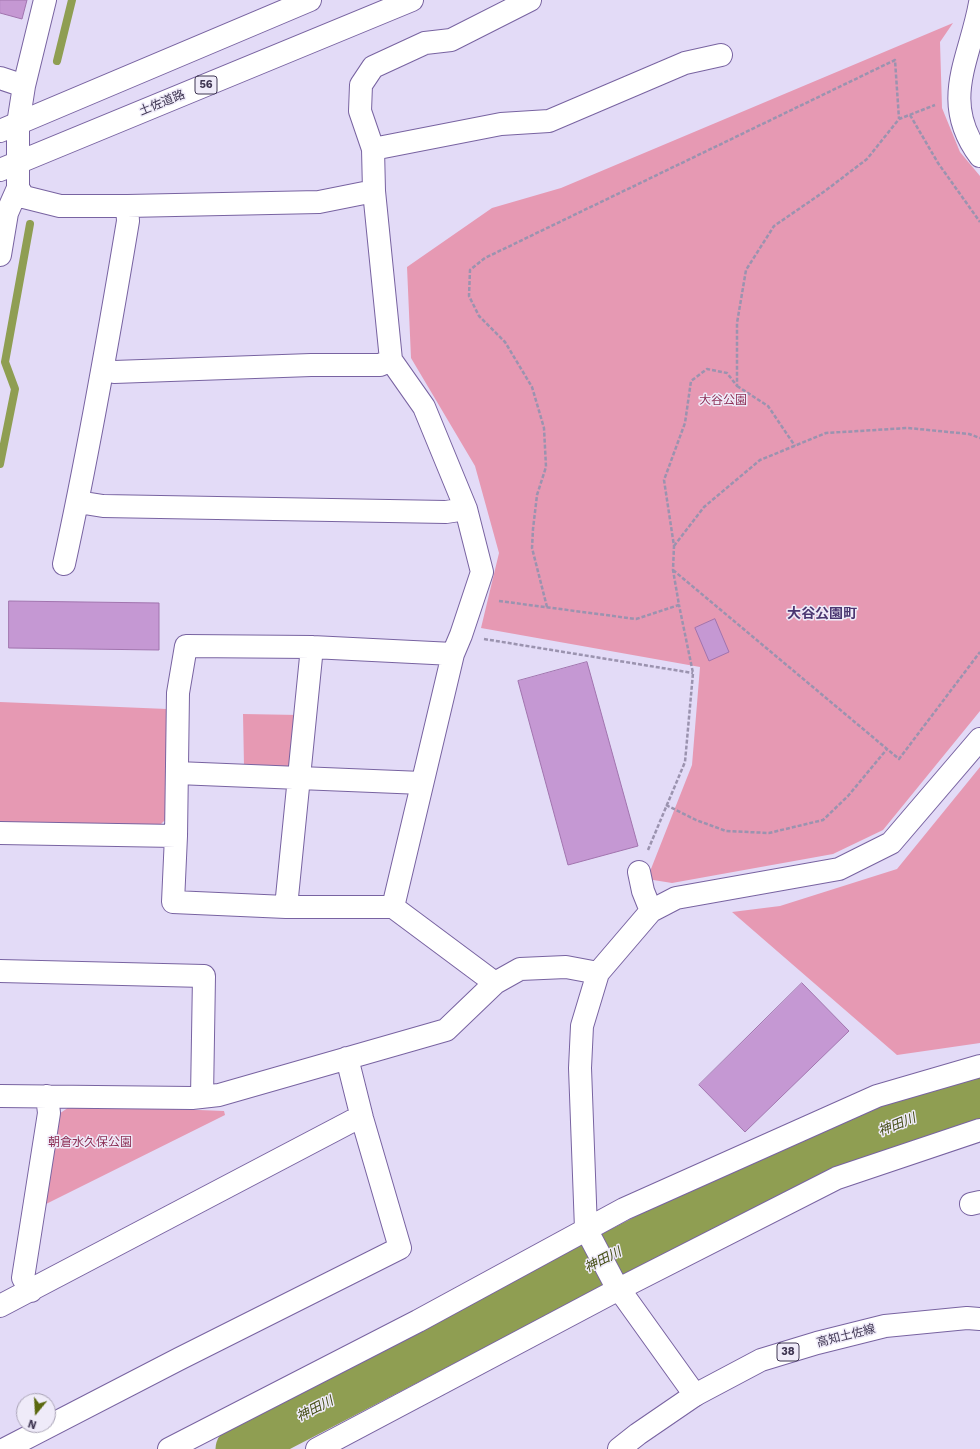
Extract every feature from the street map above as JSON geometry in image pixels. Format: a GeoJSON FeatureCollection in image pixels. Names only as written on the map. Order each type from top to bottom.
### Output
{"type":"FeatureCollection","features":[{"type":"Feature","properties":{"kind":"main road"},"geometry":{"type":"LineString","coordinates":[[45,0],[24,86],[9,128],[9,166],[18,188],[24,197],[60,206],[127,206],[319,202],[374,191]]}},
{"type":"Feature","properties":{"kind":"main road"},"geometry":{"type":"LineString","coordinates":[[9,128],[310,0]]}},
{"type":"Feature","properties":{"kind":"main road","name":"土佐道路"},"geometry":{"type":"LineString","coordinates":[[9,166],[412,0]]}},
{"type":"Feature","properties":{"kind":"main road"},"geometry":{"type":"LineString","coordinates":[[393,907],[422,783],[457,645],[482,572],[466,509],[424,407],[391,360],[374,191],[373,149],[360,111],[361,85],[373,67],[425,43],[452,40],[530,0]]}},
{"type":"Feature","properties":{"kind":"main road"},"geometry":{"type":"LineString","coordinates":[[980,3],[975,42],[963,67],[959,99],[962,125],[980,156]]}},
{"type":"Feature","properties":{"kind":"main road"},"geometry":{"type":"LineString","coordinates":[[373,149],[501,124],[550,121],[685,63],[721,55]]}},
{"type":"Feature","properties":{"kind":"main road"},"geometry":{"type":"LineString","coordinates":[[0,78],[24,86]]}},
{"type":"Feature","properties":{"kind":"main road"},"geometry":{"type":"LineString","coordinates":[[0,255],[7,213],[18,188]]}},
{"type":"Feature","properties":{"kind":"main road"},"geometry":{"type":"LineString","coordinates":[[64,564],[78,502],[103,368],[128,221],[127,206]]}},
{"type":"Feature","properties":{"kind":"main road"},"geometry":{"type":"LineString","coordinates":[[103,368],[114,372],[311,365],[380,365],[391,360]]}},
{"type":"Feature","properties":{"kind":"main road"},"geometry":{"type":"LineString","coordinates":[[78,502],[103,506],[446,512],[466,509]]}},
{"type":"Feature","properties":{"kind":"main road"},"geometry":{"type":"LineString","coordinates":[[457,645],[312,647],[186,646],[178,693],[174,902],[286,907],[393,907],[495,983]]}},
{"type":"Feature","properties":{"kind":"main road"},"geometry":{"type":"LineString","coordinates":[[286,907],[312,647]]}},
{"type":"Feature","properties":{"kind":"main road"},"geometry":{"type":"LineString","coordinates":[[695,1395],[616,1286],[588,1233],[580,1054],[582,1026],[598,972],[651,910],[676,898],[839,869],[891,843],[980,739]]}},
{"type":"Feature","properties":{"kind":"main road"},"geometry":{"type":"LineString","coordinates":[[177,773],[422,783]]}},
{"type":"Feature","properties":{"kind":"main road"},"geometry":{"type":"LineString","coordinates":[[0,833],[176,836]]}},
{"type":"Feature","properties":{"kind":"main road"},"geometry":{"type":"LineString","coordinates":[[639,872],[643,891],[651,910]]}},
{"type":"Feature","properties":{"kind":"main road"},"geometry":{"type":"LineString","coordinates":[[0,1096],[202,1097],[219,1095],[446,1030],[495,983],[520,969],[566,967],[598,972]]}},
{"type":"Feature","properties":{"kind":"main road"},"geometry":{"type":"LineString","coordinates":[[0,971],[204,976],[202,1097]]}},
{"type":"Feature","properties":{"kind":"main road"},"geometry":{"type":"LineString","coordinates":[[5,1449],[179,1359],[400,1248],[362,1118],[347,1058]]}},
{"type":"Feature","properties":{"kind":"main road"},"geometry":{"type":"LineString","coordinates":[[169,1449],[418,1322],[588,1233],[624,1209],[877,1096],[980,1066]]}},
{"type":"Feature","properties":{"kind":"main road"},"geometry":{"type":"LineString","coordinates":[[31,1291],[23,1278],[49,1113],[47,1096]]}},
{"type":"Feature","properties":{"kind":"main road"},"geometry":{"type":"LineString","coordinates":[[0,1306],[352,1121],[362,1118]]}},
{"type":"Feature","properties":{"kind":"main road"},"geometry":{"type":"LineString","coordinates":[[317,1449],[616,1286],[837,1178],[980,1130]]}},
{"type":"Feature","properties":{"kind":"main road","name":"高知土佐線"},"geometry":{"type":"LineString","coordinates":[[619,1449],[638,1434],[695,1395],[761,1360],[817,1343],[885,1326],[967,1318],[980,1319]]}},
{"type":"Feature","properties":{"kind":"path"},"geometry":{"type":"LineString","coordinates":[[547,607],[532,548],[537,495],[546,467],[544,428],[532,387],[505,342],[480,316],[469,296],[470,270],[485,258],[895,60],[899,119]]}},
{"type":"Feature","properties":{"kind":"path"},"geometry":{"type":"LineString","coordinates":[[737,386],[737,323],[746,270],[774,226],[825,191],[867,159],[899,119],[916,113]]}},
{"type":"Feature","properties":{"kind":"path"},"geometry":{"type":"LineString","coordinates":[[910,115],[938,163],[980,222]]}},
{"type":"Feature","properties":{"kind":"path"},"geometry":{"type":"LineString","coordinates":[[639,872],[685,762],[693,673],[673,570],[674,546],[664,480],[685,423],[691,381],[707,369],[727,373],[737,386],[768,406],[795,446]]}},
{"type":"Feature","properties":{"kind":"path"},"geometry":{"type":"LineString","coordinates":[[674,546],[704,508],[760,460],[826,433],[908,428],[969,434],[980,438]]}},
{"type":"Feature","properties":{"kind":"path"},"geometry":{"type":"LineString","coordinates":[[673,570],[899,759],[980,652]]}},
{"type":"Feature","properties":{"kind":"path"},"geometry":{"type":"LineString","coordinates":[[474,598],[636,619],[679,605]]}},
{"type":"Feature","properties":{"kind":"path"},"geometry":{"type":"LineString","coordinates":[[457,645],[693,673]]}},
{"type":"Feature","properties":{"kind":"path"},"geometry":{"type":"LineString","coordinates":[[666,805],[696,820],[726,832],[769,833],[823,820],[848,796],[887,749]]}},
{"type":"Feature","properties":{"kind":"green space","name":"大谷公園"},"geometry":{"type":"Polygon","coordinates":[[[953,23],[940,42],[942,108],[960,152],[980,176],[980,711],[883,830],[833,854],[672,883],[647,879],[692,765],[700,667],[481,628],[499,553],[475,466],[411,358],[407,267],[492,208],[561,188],[953,23]]]}},
{"type":"Feature","properties":{"kind":"green space"},"geometry":{"type":"Polygon","coordinates":[[[0,702],[167,709],[168,817],[159,826],[0,822],[0,702]]]}},
{"type":"Feature","properties":{"kind":"green space"},"geometry":{"type":"Polygon","coordinates":[[[243,714],[299,715],[294,768],[244,766],[243,714]]]}},
{"type":"Feature","properties":{"kind":"green space"},"geometry":{"type":"Polygon","coordinates":[[[980,767],[980,1043],[897,1055],[732,912],[780,906],[897,869],[980,767]]]}},
{"type":"Feature","properties":{"kind":"green space","name":"朝倉水久保公園"},"geometry":{"type":"Polygon","coordinates":[[[72,1105],[224,1111],[225,1115],[44,1205],[56,1116],[72,1105]]]}},
{"type":"Feature","properties":{"kind":"building"},"geometry":{"type":"Polygon","coordinates":[[[0,0],[27,0],[22,19],[0,13],[0,0]]]}},
{"type":"Feature","properties":{"kind":"building"},"geometry":{"type":"Polygon","coordinates":[[[9,601],[159,603],[159,650],[9,648],[9,601]]]}},
{"type":"Feature","properties":{"kind":"building"},"geometry":{"type":"Polygon","coordinates":[[[715,619],[729,652],[709,661],[695,628],[715,619]]]}},
{"type":"Feature","properties":{"kind":"building"},"geometry":{"type":"Polygon","coordinates":[[[587,662],[638,846],[568,865],[518,681],[587,662]]]}},
{"type":"Feature","properties":{"kind":"building"},"geometry":{"type":"Polygon","coordinates":[[[802,983],[849,1031],[745,1132],[699,1085],[802,983]]]}},
{"type":"Feature","properties":{"kind":"waterway"},"geometry":{"type":"LineString","coordinates":[[57,61],[72,0]]}},
{"type":"Feature","properties":{"kind":"waterway"},"geometry":{"type":"LineString","coordinates":[[0,464],[15,389],[5,362],[30,224]]}},
{"type":"Feature","properties":{"kind":"waterway","name":"神田川"},"geometry":{"type":"LineString","coordinates":[[239,1449],[714,1202],[918,1116],[980,1099]]}},
{"type":"Feature","properties":{"kind":"district","name":"大谷公園町"},"geometry":{"type":"Point","coordinates":[822,614]}}]}
